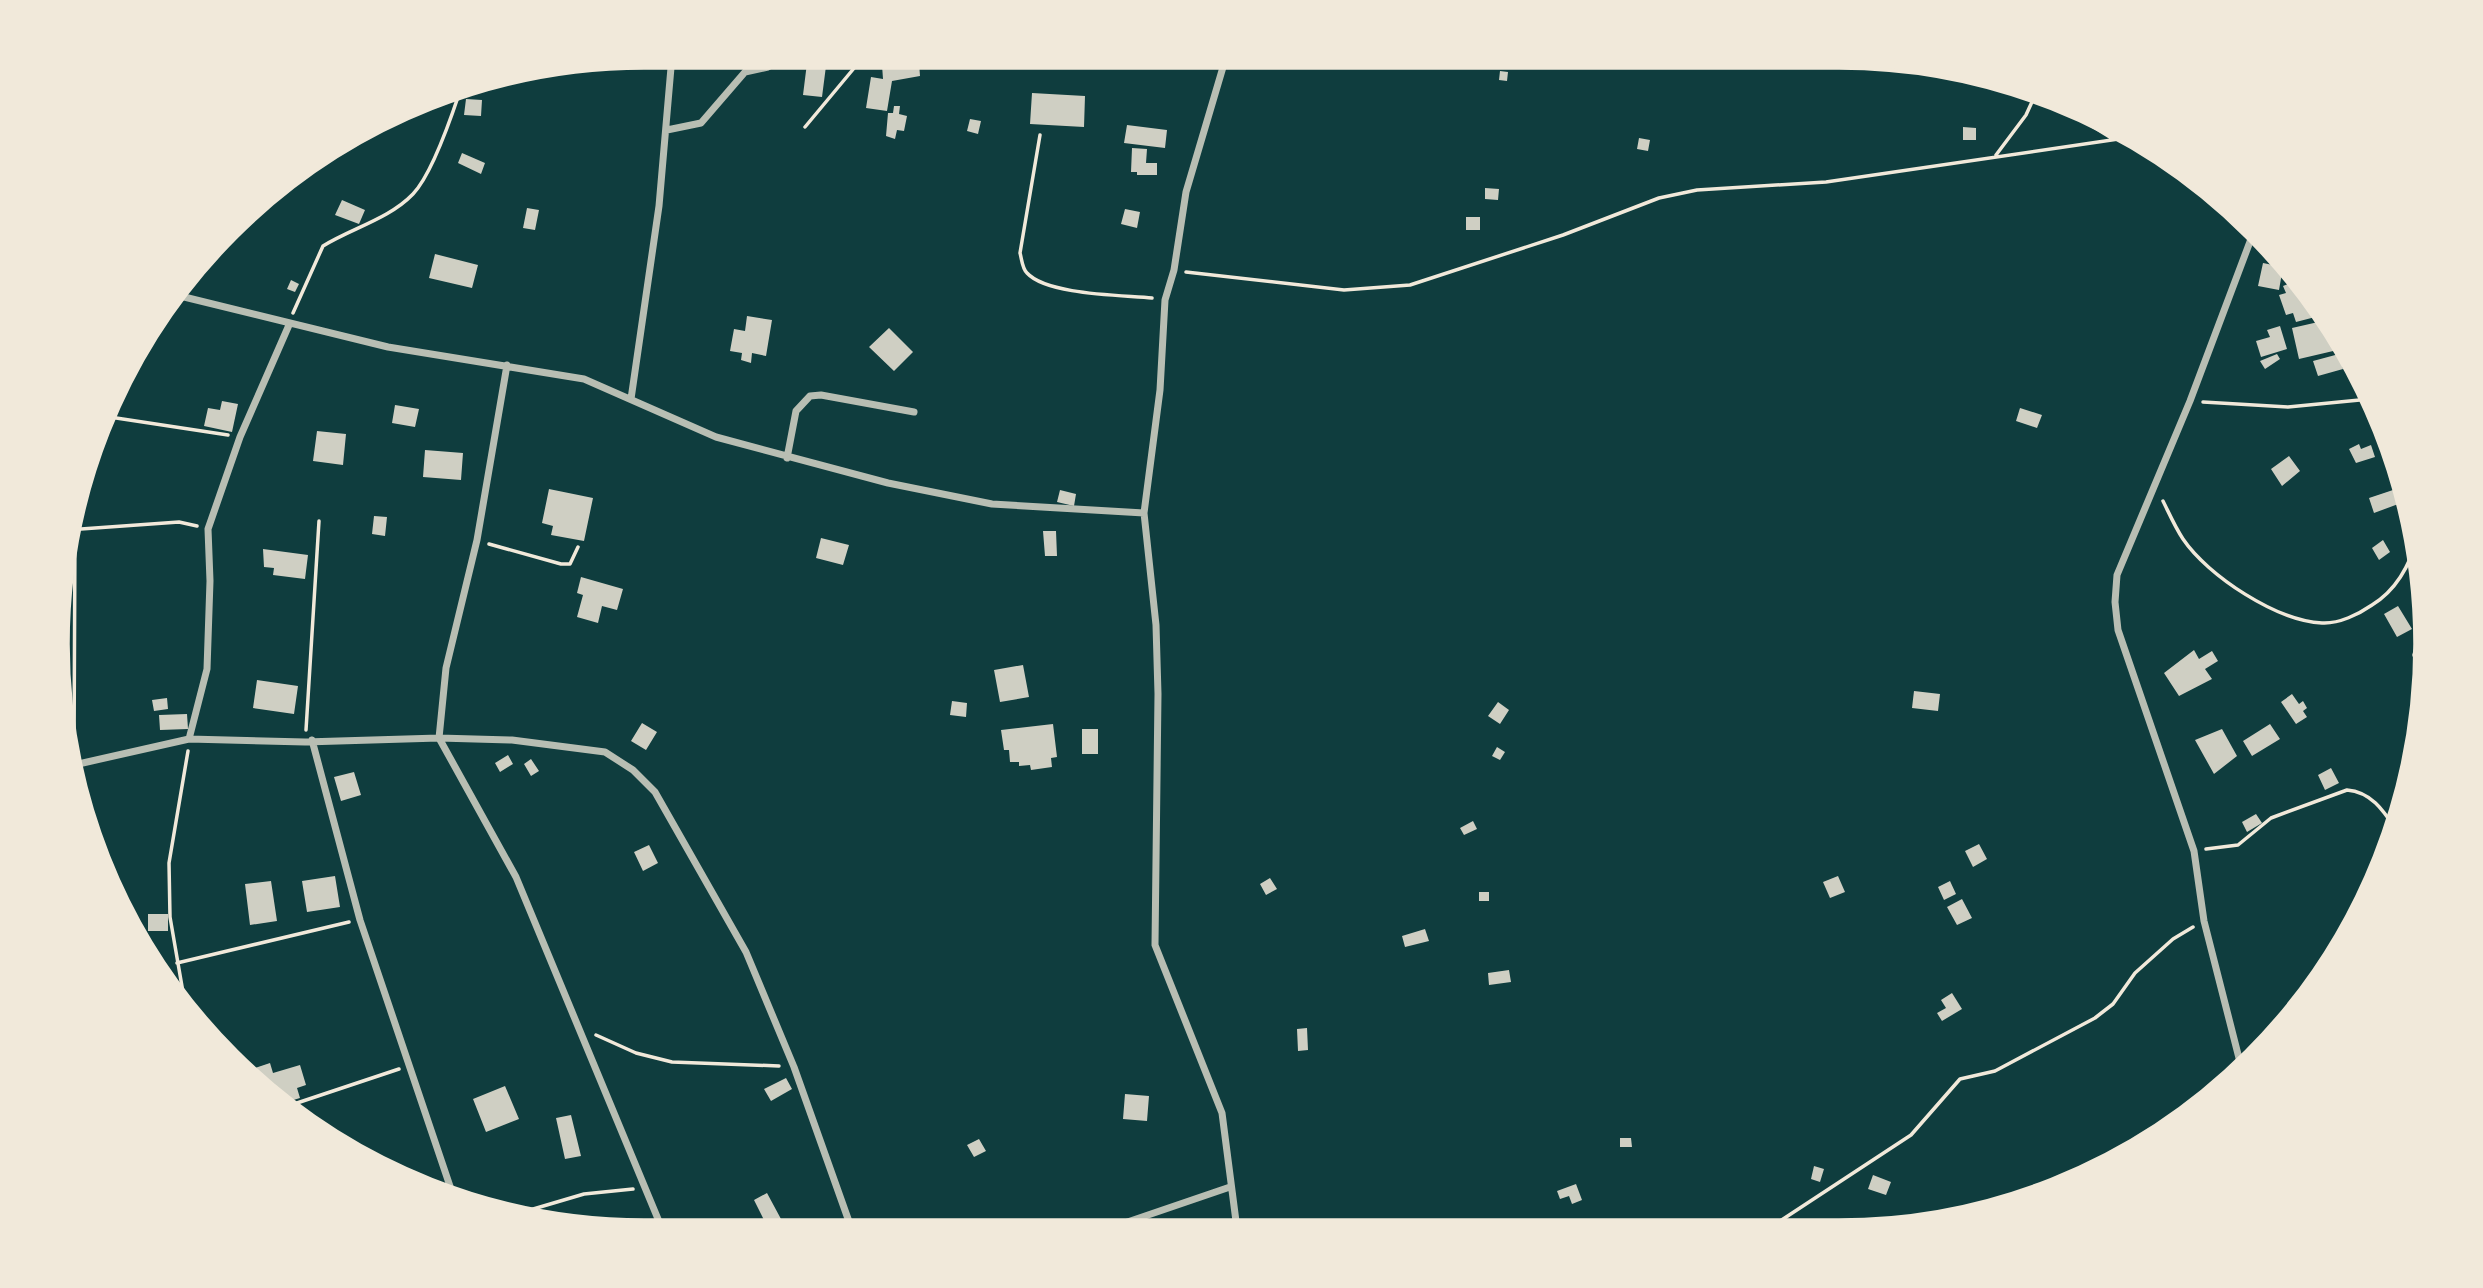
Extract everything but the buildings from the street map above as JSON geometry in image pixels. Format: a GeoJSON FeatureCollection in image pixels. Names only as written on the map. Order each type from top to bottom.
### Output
{"type":"FeatureCollection","features":[{"type":"Feature","properties":{"kind":"street"},"geometry":{"type":"LineString","coordinates":[[631,399],[667,130],[671,68]]}},
{"type":"Feature","properties":{"kind":"street"},"geometry":{"type":"LineString","coordinates":[[667,130],[701,123],[745,72],[763,68]]}},
{"type":"Feature","properties":{"kind":"street"},"geometry":{"type":"LineString","coordinates":[[1223,68],[1186,192],[1174,270],[1165,300],[1160,390],[1144,513],[1156,625],[1158,694],[1155,945],[1222,1113],[1236,1220]]}},
{"type":"Feature","properties":{"kind":"street"},"geometry":{"type":"LineString","coordinates":[[2239,1058],[2204,921],[2194,851],[2118,630],[2117,575],[2153,483],[2190,401],[2249,240]]}},
{"type":"Feature","properties":{"kind":"street"},"geometry":{"type":"LineString","coordinates":[[185,297],[289,325],[388,347],[584,379],[716,437],[787,458],[992,504],[1144,513]]}},
{"type":"Feature","properties":{"kind":"street"},"geometry":{"type":"LineString","coordinates":[[189,739],[207,669],[210,581],[208,529],[240,437],[289,325]]}},
{"type":"Feature","properties":{"kind":"street"},"geometry":{"type":"LineString","coordinates":[[507,365],[477,540],[446,668],[439,738],[516,877],[659,1220]]}},
{"type":"Feature","properties":{"kind":"street"},"geometry":{"type":"LineString","coordinates":[[787,458],[796,411],[810,396],[821,395],[914,412]]}},
{"type":"Feature","properties":{"kind":"street"},"geometry":{"type":"LineString","coordinates":[[80,762],[189,739],[309,741],[439,738],[562,744],[605,752],[633,770],[655,792],[746,952],[794,1067],[848,1220]]}},
{"type":"Feature","properties":{"kind":"street"},"geometry":{"type":"LineString","coordinates":[[309,741],[360,920],[450,1186]]}},
{"type":"Feature","properties":{"kind":"street"},"geometry":{"type":"LineString","coordinates":[[1133,1220],[1230,1187]]}},
{"type":"Feature","properties":{"kind":"path"},"geometry":{"type":"LineString","coordinates":[[805,127],[854,68]]}},
{"type":"Feature","properties":{"kind":"path"},"geometry":{"type":"LineString","coordinates":[[289,325],[323,246],[341,235],[357,230],[415,193],[445,134],[458,99]]}},
{"type":"Feature","properties":{"kind":"path"},"geometry":{"type":"LineString","coordinates":[[1996,155],[2026,115],[2032,102]]}},
{"type":"Feature","properties":{"kind":"path"},"geometry":{"type":"LineString","coordinates":[[2103,133],[2115,140]]}},
{"type":"Feature","properties":{"kind":"path"},"geometry":{"type":"LineString","coordinates":[[1040,135],[1020,253],[1024,271],[1056,288],[1165,300]]}},
{"type":"Feature","properties":{"kind":"path"},"geometry":{"type":"LineString","coordinates":[[1174,270],[1344,290],[1410,285],[1551,239],[1659,198],[1697,190],[1826,182],[1996,155],[2115,140]]}},
{"type":"Feature","properties":{"kind":"path"},"geometry":{"type":"LineString","coordinates":[[2190,401],[2288,407],[2360,400]]}},
{"type":"Feature","properties":{"kind":"path"},"geometry":{"type":"LineString","coordinates":[[115,418],[240,437]]}},
{"type":"Feature","properties":{"kind":"path"},"geometry":{"type":"LineString","coordinates":[[2153,483],[2184,540],[2224,579],[2280,613],[2325,624],[2349,618],[2383,599],[2395,586],[2409,561]]}},
{"type":"Feature","properties":{"kind":"path"},"geometry":{"type":"LineString","coordinates":[[309,741],[319,521]]}},
{"type":"Feature","properties":{"kind":"path"},"geometry":{"type":"LineString","coordinates":[[80,530],[179,522],[208,529]]}},
{"type":"Feature","properties":{"kind":"path"},"geometry":{"type":"LineString","coordinates":[[477,540],[561,564],[570,564],[578,547]]}},
{"type":"Feature","properties":{"kind":"path"},"geometry":{"type":"LineString","coordinates":[[74,726],[75,557]]}},
{"type":"Feature","properties":{"kind":"path"},"geometry":{"type":"LineString","coordinates":[[182,987],[170,917],[169,863],[189,739]]}},
{"type":"Feature","properties":{"kind":"path"},"geometry":{"type":"LineString","coordinates":[[2194,851],[2238,845],[2271,818],[2347,790],[2360,791],[2370,798],[2387,819]]}},
{"type":"Feature","properties":{"kind":"path"},"geometry":{"type":"LineString","coordinates":[[177,964],[360,920]]}},
{"type":"Feature","properties":{"kind":"path"},"geometry":{"type":"LineString","coordinates":[[1784,1220],[1830,1185],[1911,1135],[1961,1079],[1995,1071],[2095,1018],[2113,1004],[2135,972],[2155,954],[2204,921]]}},
{"type":"Feature","properties":{"kind":"path"},"geometry":{"type":"LineString","coordinates":[[578,1027],[636,1053],[672,1062],[794,1067]]}},
{"type":"Feature","properties":{"kind":"path"},"geometry":{"type":"LineString","coordinates":[[297,1103],[408,1066]]}},
{"type":"Feature","properties":{"kind":"path"},"geometry":{"type":"LineString","coordinates":[[533,1209],[584,1194],[647,1188]]}}]}
